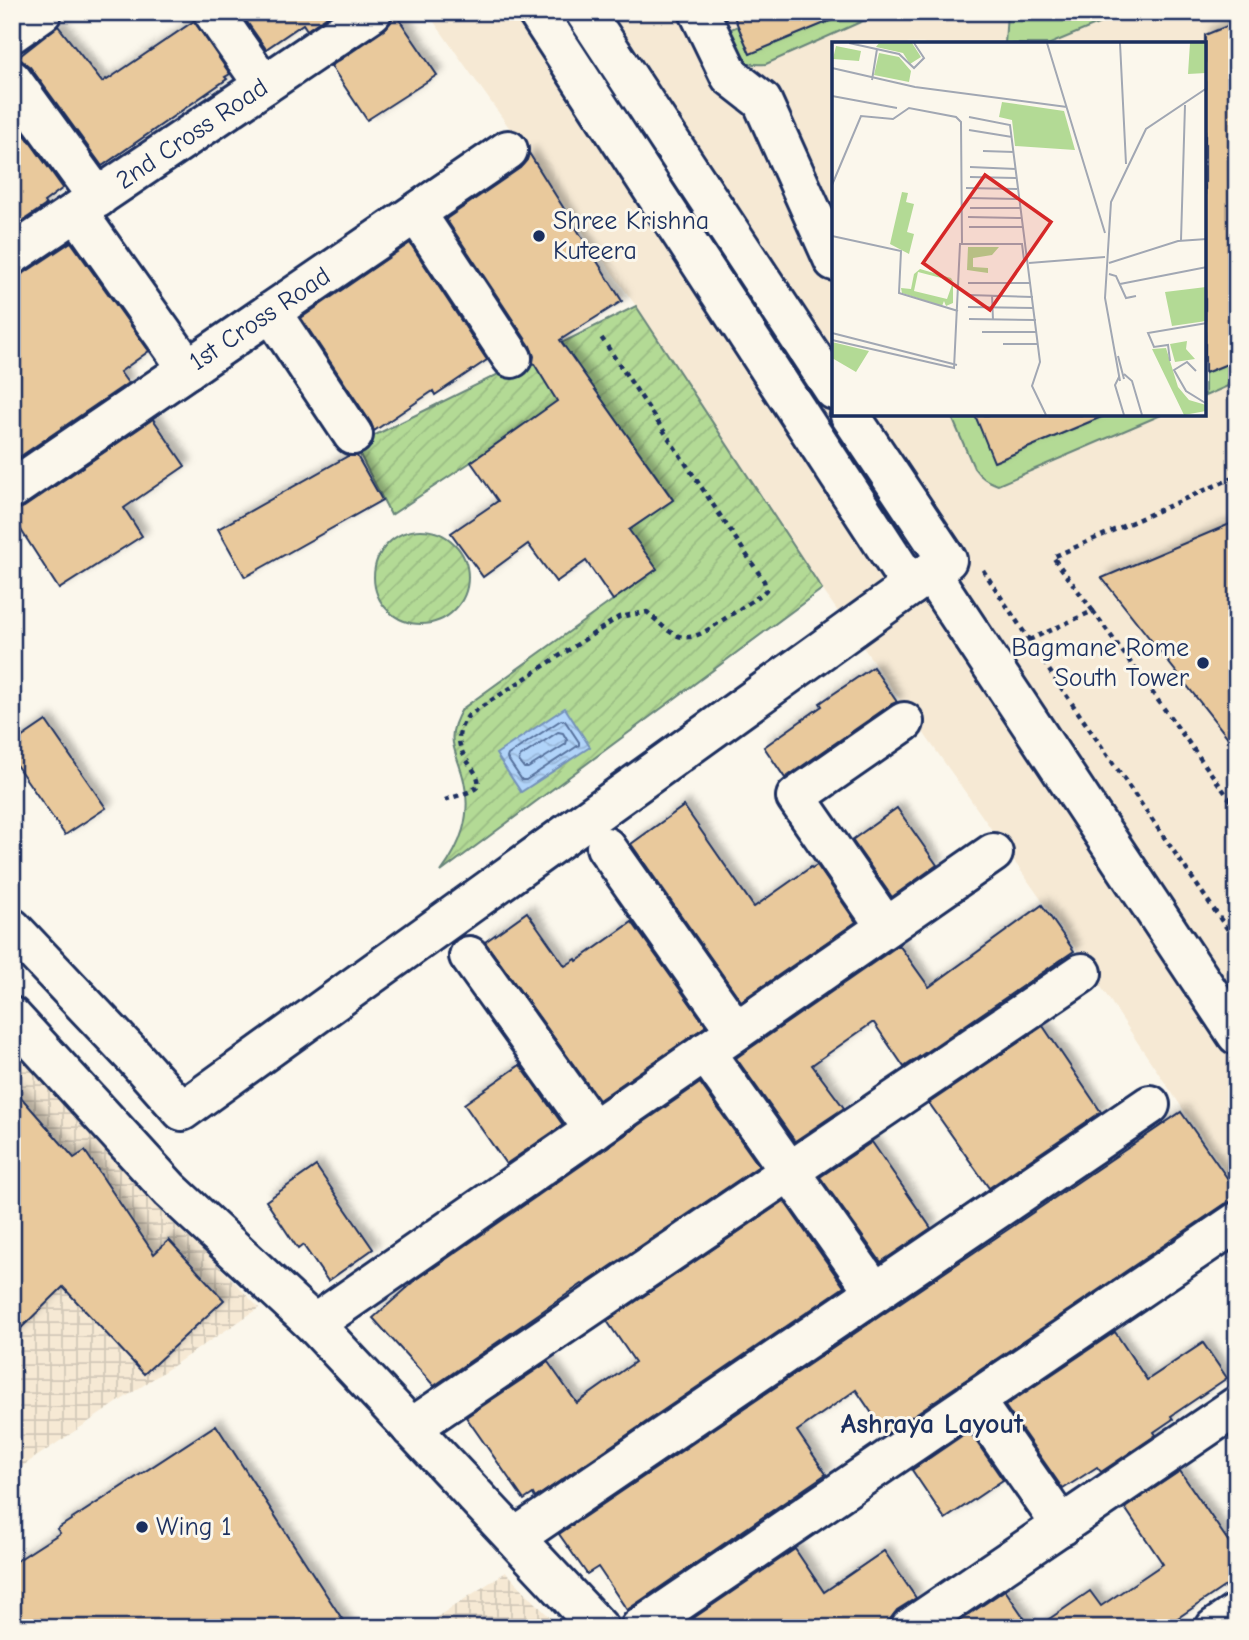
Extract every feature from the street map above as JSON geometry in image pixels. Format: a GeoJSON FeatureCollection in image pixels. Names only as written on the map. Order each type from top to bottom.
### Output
{"type":"FeatureCollection","features":[{"type":"Feature","properties":{"kind":"street"},"geometry":{"type":"LineString","coordinates":[[12,33],[42,12]]}},
{"type":"Feature","properties":{"kind":"street"},"geometry":{"type":"LineString","coordinates":[[213,12],[264,85]]}},
{"type":"Feature","properties":{"kind":"street","name":"2nd Cross Road"},"geometry":{"type":"LineString","coordinates":[[12,255],[372,12]]}},
{"type":"Feature","properties":{"kind":"street"},"geometry":{"type":"LineString","coordinates":[[537,12],[942,571]]}},
{"type":"Feature","properties":{"kind":"street"},"geometry":{"type":"LineString","coordinates":[[585,12],[832,387]]}},
{"type":"Feature","properties":{"kind":"street"},"geometry":{"type":"LineString","coordinates":[[699,12],[730,76],[762,101],[832,257]]}},
{"type":"Feature","properties":{"kind":"street"},"geometry":{"type":"LineString","coordinates":[[12,80],[188,369]]}},
{"type":"Feature","properties":{"kind":"street","name":"1st Cross Road"},"geometry":{"type":"LineString","coordinates":[[12,489],[508,150]]}},
{"type":"Feature","properties":{"kind":"street"},"geometry":{"type":"LineString","coordinates":[[416,213],[512,358]]}},
{"type":"Feature","properties":{"kind":"street"},"geometry":{"type":"LineString","coordinates":[[271,312],[353,435]]}},
{"type":"Feature","properties":{"kind":"street"},"geometry":{"type":"LineString","coordinates":[[867,421],[988,660],[1237,1035]]}},
{"type":"Feature","properties":{"kind":"street"},"geometry":{"type":"LineString","coordinates":[[12,928],[182,1111],[942,571]]}},
{"type":"Feature","properties":{"kind":"street"},"geometry":{"type":"LineString","coordinates":[[886,927],[796,797],[904,722]]}},
{"type":"Feature","properties":{"kind":"street"},"geometry":{"type":"LineString","coordinates":[[606,847],[721,1042],[790,1171],[875,1292]]}},
{"type":"Feature","properties":{"kind":"street"},"geometry":{"type":"LineString","coordinates":[[314,1324],[993,853]]}},
{"type":"Feature","properties":{"kind":"street"},"geometry":{"type":"LineString","coordinates":[[470,956],[594,1130]]}},
{"type":"Feature","properties":{"kind":"street"},"geometry":{"type":"LineString","coordinates":[[411,1428],[1082,973]]}},
{"type":"Feature","properties":{"kind":"street"},"geometry":{"type":"LineString","coordinates":[[12,1017],[170,1190],[314,1324],[599,1628]]}},
{"type":"Feature","properties":{"kind":"street"},"geometry":{"type":"LineString","coordinates":[[516,1537],[1150,1105]]}},
{"type":"Feature","properties":{"kind":"street"},"geometry":{"type":"LineString","coordinates":[[639,1628],[1237,1222]]}},
{"type":"Feature","properties":{"kind":"street"},"geometry":{"type":"LineString","coordinates":[[974,1400],[1062,1526]]}},
{"type":"Feature","properties":{"kind":"street"},"geometry":{"type":"LineString","coordinates":[[910,1628],[1237,1406]]}},
{"type":"Feature","properties":{"kind":"street"},"geometry":{"type":"LineString","coordinates":[[1214,1628],[1237,1612]]}},
{"type":"Feature","properties":{"kind":"path"},"geometry":{"type":"LineString","coordinates":[[445,800],[475,789],[478,784],[478,779],[459,744],[458,734],[469,715],[619,617],[647,612],[673,635],[690,638],[705,631],[765,590],[764,581],[599,334]]}},
{"type":"Feature","properties":{"kind":"path"},"geometry":{"type":"LineString","coordinates":[[1237,476],[1054,557],[1237,809]]}},
{"type":"Feature","properties":{"kind":"path"},"geometry":{"type":"LineString","coordinates":[[942,571],[1030,640],[1237,943]]}},
{"type":"Feature","properties":{"kind":"path"},"geometry":{"type":"LineString","coordinates":[[988,660],[1093,611]]}},
{"type":"Feature","properties":{"kind":"shaded area"},"geometry":{"type":"Polygon","coordinates":[[[427,12],[1237,12],[1237,1188],[1076,949],[822,589],[636,306],[427,12]]]}},
{"type":"Feature","properties":{"kind":"shaded area"},"geometry":{"type":"Polygon","coordinates":[[[12,1049],[259,1308],[12,1473],[12,1049]]]}},
{"type":"Feature","properties":{"kind":"shaded area"},"geometry":{"type":"Polygon","coordinates":[[[506,1572],[560,1628],[420,1628],[506,1572]]]}},
{"type":"Feature","properties":{"kind":"green space"},"geometry":{"type":"Polygon","coordinates":[[[850,12],[883,12],[766,64],[742,61],[717,35],[738,26],[750,54],[850,12]]]}},
{"type":"Feature","properties":{"kind":"green space"},"geometry":{"type":"Polygon","coordinates":[[[1007,12],[1127,12],[1055,42],[1005,42],[1007,12]]]}},
{"type":"Feature","properties":{"kind":"green space"},"geometry":{"type":"Polygon","coordinates":[[[636,306],[822,589],[441,872],[459,841],[466,818],[464,781],[452,738],[462,709],[613,600],[629,530],[673,499],[588,380],[391,515],[355,445],[636,306]]]}},
{"type":"Feature","properties":{"kind":"green space"},"geometry":{"type":"Polygon","coordinates":[[[1237,360],[1237,382],[1207,395],[1207,372],[1237,360]]]}},
{"type":"Feature","properties":{"kind":"green space"},"geometry":{"type":"Polygon","coordinates":[[[951,416],[975,416],[995,462],[1104,416],[1159,416],[998,485],[984,479],[974,468],[951,416]]]}},
{"type":"Feature","properties":{"kind":"green space"},"geometry":{"type":"Polygon","coordinates":[[[421,530],[439,533],[455,543],[465,559],[468,577],[465,595],[455,611],[439,621],[421,624],[403,621],[387,611],[377,595],[374,577],[377,559],[387,543],[403,533],[421,530]]]}},
{"type":"Feature","properties":{"kind":"water"},"geometry":{"type":"Polygon","coordinates":[[[565,708],[590,747],[521,792],[496,754],[565,708]]]}},
{"type":"Feature","properties":{"kind":"building"},"geometry":{"type":"Polygon","coordinates":[[[240,12],[333,12],[307,30],[303,24],[266,49],[240,12]]]}},
{"type":"Feature","properties":{"kind":"building"},"geometry":{"type":"Polygon","coordinates":[[[394,12],[437,75],[367,120],[331,66],[384,30],[391,22],[394,12]]]}},
{"type":"Feature","properties":{"kind":"building"},"geometry":{"type":"Polygon","coordinates":[[[732,12],[849,12],[849,13],[750,54],[732,12]]]}},
{"type":"Feature","properties":{"kind":"building"},"geometry":{"type":"Polygon","coordinates":[[[194,21],[230,74],[225,77],[227,79],[102,166],[30,67],[16,59],[58,26],[102,82],[194,21]]]}},
{"type":"Feature","properties":{"kind":"building"},"geometry":{"type":"Polygon","coordinates":[[[1237,22],[1237,360],[1207,372],[1207,42],[1205,35],[1237,22]]]}},
{"type":"Feature","properties":{"kind":"building"},"geometry":{"type":"Polygon","coordinates":[[[12,117],[63,188],[44,202],[46,205],[12,228],[12,117]]]}},
{"type":"Feature","properties":{"kind":"building"},"geometry":{"type":"Polygon","coordinates":[[[529,153],[622,301],[560,340],[673,500],[629,530],[657,569],[613,600],[586,561],[556,582],[528,544],[483,577],[451,533],[498,501],[471,462],[557,401],[533,362],[530,346],[446,219],[520,168],[529,153]]]}},
{"type":"Feature","properties":{"kind":"building"},"geometry":{"type":"Polygon","coordinates":[[[71,242],[149,351],[120,372],[128,383],[12,462],[12,277],[24,273],[71,242]]]}},
{"type":"Feature","properties":{"kind":"building"},"geometry":{"type":"Polygon","coordinates":[[[410,243],[487,360],[435,395],[433,391],[374,431],[301,318],[410,243]]]}},
{"type":"Feature","properties":{"kind":"building"},"geometry":{"type":"Polygon","coordinates":[[[975,416],[1104,416],[994,462],[975,416]]]}},
{"type":"Feature","properties":{"kind":"building"},"geometry":{"type":"Polygon","coordinates":[[[153,419],[185,466],[124,508],[142,536],[59,589],[12,516],[12,511],[24,507],[153,419]]]}},
{"type":"Feature","properties":{"kind":"building"},"geometry":{"type":"Polygon","coordinates":[[[348,456],[357,456],[382,500],[245,577],[218,529],[348,456]]]}},
{"type":"Feature","properties":{"kind":"building","name":"Bagmane Rome South Tower"},"geometry":{"type":"Polygon","coordinates":[[[1237,521],[1237,749],[1102,578],[1237,521]]]}},
{"type":"Feature","properties":{"kind":"building"},"geometry":{"type":"Polygon","coordinates":[[[873,667],[897,702],[785,778],[764,747],[822,706],[820,703],[873,667]]]}},
{"type":"Feature","properties":{"kind":"building"},"geometry":{"type":"Polygon","coordinates":[[[46,721],[106,808],[65,835],[12,759],[12,744],[46,721]]]}},
{"type":"Feature","properties":{"kind":"building"},"geometry":{"type":"Polygon","coordinates":[[[684,806],[754,907],[817,865],[856,922],[741,1001],[631,844],[684,806]]]}},
{"type":"Feature","properties":{"kind":"building"},"geometry":{"type":"Polygon","coordinates":[[[897,808],[937,865],[892,897],[852,840],[897,808]]]}},
{"type":"Feature","properties":{"kind":"building"},"geometry":{"type":"Polygon","coordinates":[[[1042,905],[1074,951],[904,1067],[872,1023],[812,1065],[844,1108],[795,1141],[736,1058],[899,945],[929,987],[1042,905]]]}},
{"type":"Feature","properties":{"kind":"building"},"geometry":{"type":"Polygon","coordinates":[[[527,912],[565,966],[576,959],[577,961],[632,922],[706,1026],[599,1100],[485,942],[527,912]]]}},
{"type":"Feature","properties":{"kind":"building"},"geometry":{"type":"Polygon","coordinates":[[[1043,1026],[1101,1112],[989,1188],[929,1103],[1043,1026]]]}},
{"type":"Feature","properties":{"kind":"building"},"geometry":{"type":"Polygon","coordinates":[[[520,1065],[563,1125],[506,1164],[464,1104],[520,1065]]]}},
{"type":"Feature","properties":{"kind":"building"},"geometry":{"type":"Polygon","coordinates":[[[700,1083],[759,1166],[434,1386],[373,1318],[416,1280],[700,1083]]]}},
{"type":"Feature","properties":{"kind":"building"},"geometry":{"type":"Polygon","coordinates":[[[12,1087],[74,1158],[85,1151],[154,1254],[169,1240],[224,1300],[144,1374],[63,1287],[12,1337],[12,1087]]]}},
{"type":"Feature","properties":{"kind":"building"},"geometry":{"type":"Polygon","coordinates":[[[1181,1112],[1237,1192],[1237,1200],[1225,1204],[886,1434],[856,1390],[797,1431],[826,1474],[627,1610],[598,1567],[587,1574],[559,1534],[1181,1112]]]}},
{"type":"Feature","properties":{"kind":"building"},"geometry":{"type":"Polygon","coordinates":[[[872,1142],[931,1228],[881,1262],[820,1177],[872,1142]]]}},
{"type":"Feature","properties":{"kind":"building"},"geometry":{"type":"Polygon","coordinates":[[[316,1166],[373,1249],[328,1281],[303,1245],[298,1249],[266,1201],[316,1166]]]}},
{"type":"Feature","properties":{"kind":"building"},"geometry":{"type":"Polygon","coordinates":[[[784,1201],[844,1287],[535,1498],[533,1494],[524,1500],[466,1417],[548,1362],[577,1403],[635,1362],[607,1321],[784,1201]]]}},
{"type":"Feature","properties":{"kind":"building"},"geometry":{"type":"Polygon","coordinates":[[[1115,1332],[1147,1380],[1203,1343],[1227,1378],[1171,1416],[1173,1419],[1154,1432],[1156,1435],[1101,1472],[1097,1467],[1063,1489],[1005,1406],[1115,1332]]]}},
{"type":"Feature","properties":{"kind":"building","name":"Wing 1"},"geometry":{"type":"Polygon","coordinates":[[[216,1425],[348,1628],[12,1628],[12,1564],[60,1533],[57,1529],[216,1425]]]}},
{"type":"Feature","properties":{"kind":"building"},"geometry":{"type":"Polygon","coordinates":[[[969,1431],[1003,1480],[945,1519],[912,1470],[969,1431]]]}},
{"type":"Feature","properties":{"kind":"building"},"geometry":{"type":"Polygon","coordinates":[[[1180,1471],[1237,1554],[1237,1578],[1163,1628],[1036,1628],[1090,1591],[1101,1606],[1163,1564],[1125,1508],[1180,1471]]]}},
{"type":"Feature","properties":{"kind":"building"},"geometry":{"type":"Polygon","coordinates":[[[795,1549],[824,1592],[884,1551],[916,1598],[897,1610],[888,1628],[679,1628],[795,1549]]]}},
{"type":"Feature","properties":{"kind":"building"},"geometry":{"type":"Polygon","coordinates":[[[1005,1590],[1031,1628],[949,1628],[1005,1590]]]}},
{"type":"Feature","properties":{"kind":"place","name":"Shree Krishna Kuteera"},"geometry":{"type":"Point","coordinates":[539,236]}},
{"type":"Feature","properties":{"kind":"place","name":"Bagmane Rome South Tower"},"geometry":{"type":"Point","coordinates":[1203,663]}},
{"type":"Feature","properties":{"kind":"place","name":"Wing 1"},"geometry":{"type":"Point","coordinates":[142,1527]}},
{"type":"Feature","properties":{"kind":"district","name":"Ashraya Layout"},"geometry":{"type":"Point","coordinates":[932,1424]}}]}
